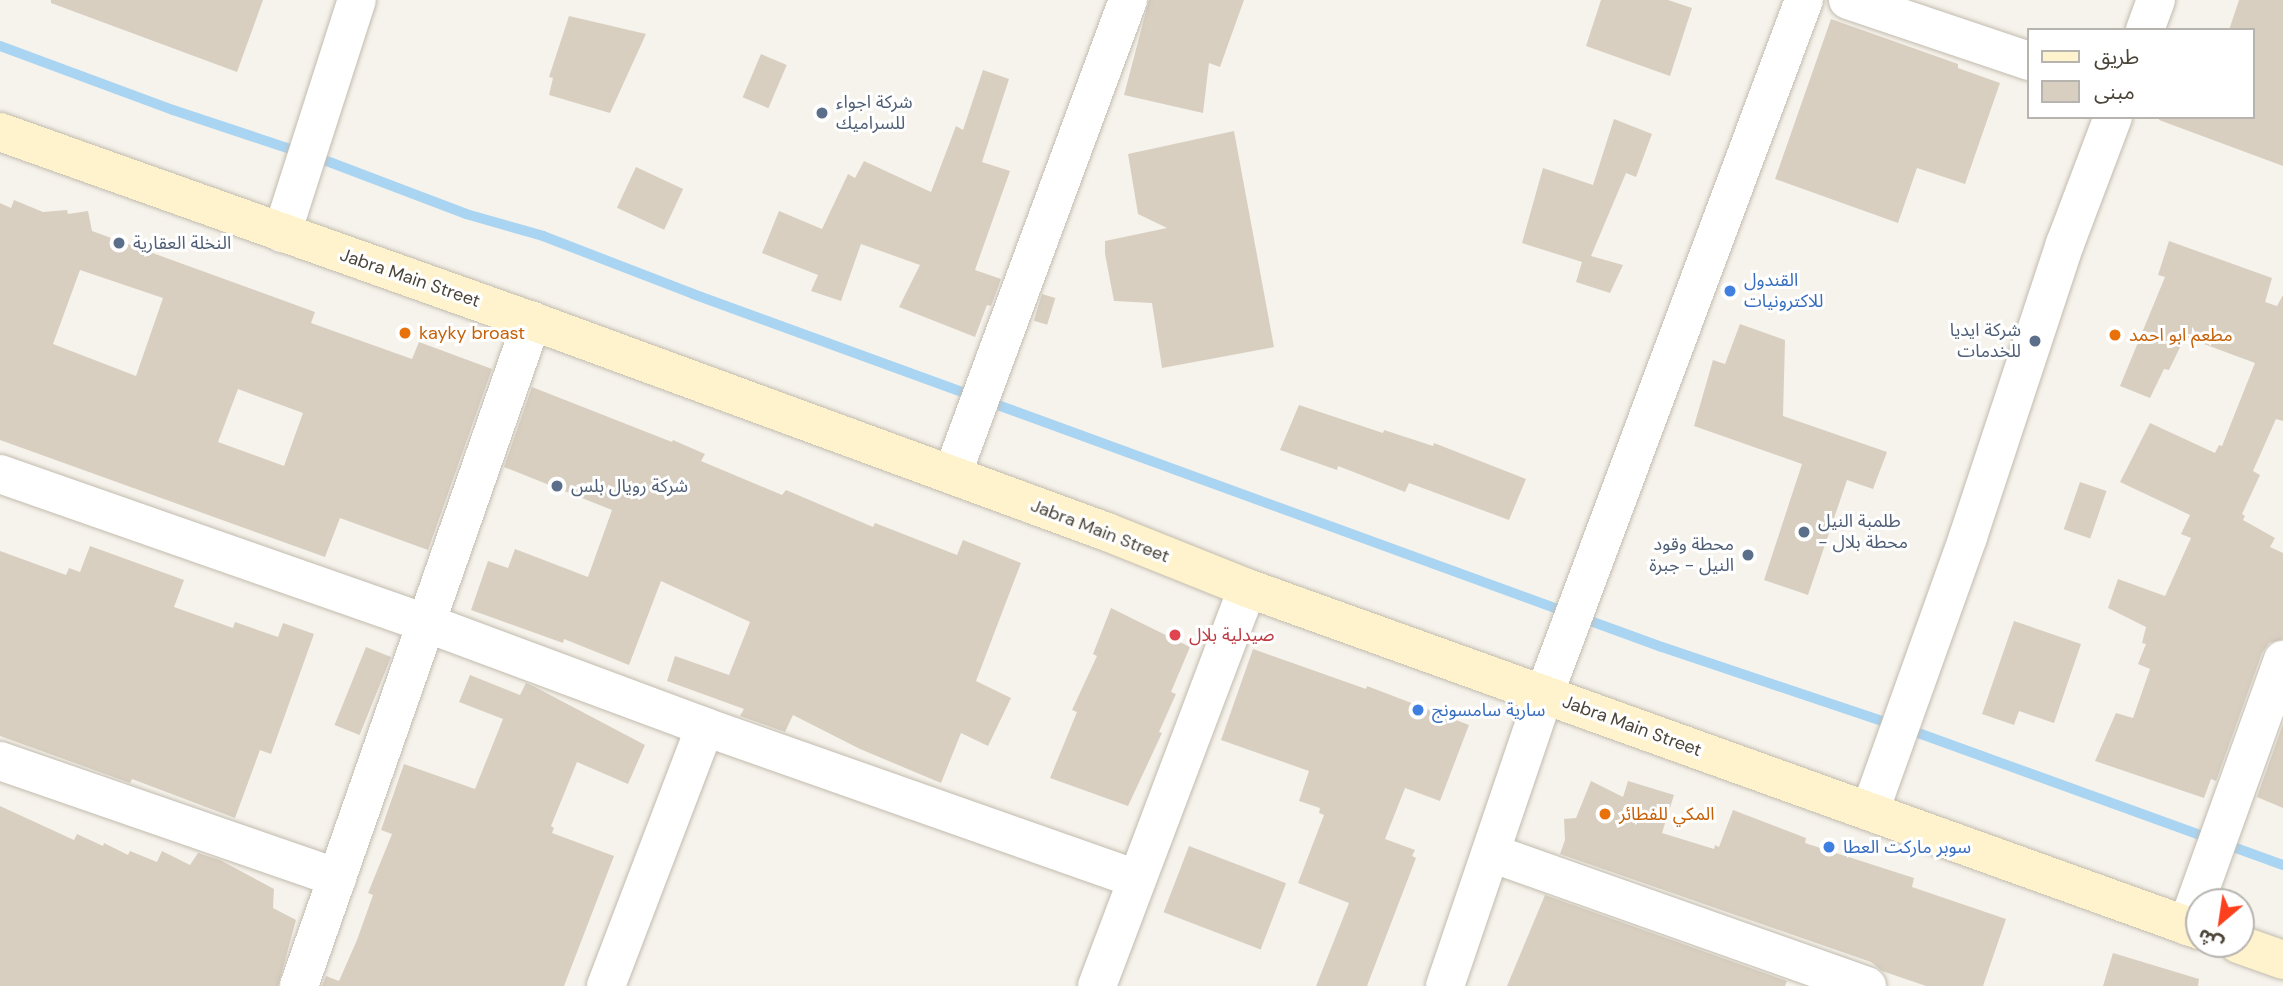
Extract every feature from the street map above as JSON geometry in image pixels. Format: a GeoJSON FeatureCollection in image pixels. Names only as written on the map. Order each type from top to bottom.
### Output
{"type":"FeatureCollection","features":[{"type":"Feature","properties":{"kind":"main road","name":"Jabra Main Street"},"geometry":{"type":"LineString","coordinates":[[0,132],[532,321],[951,475],[1247,588],[2185,925]]}},
{"type":"Feature","properties":{"kind":"main road"},"geometry":{"type":"LineString","coordinates":[[2255,950],[2283,960]]}},
{"type":"Feature","properties":{"kind":"street"},"geometry":{"type":"LineString","coordinates":[[282,233],[357,0]]}},
{"type":"Feature","properties":{"kind":"street"},"geometry":{"type":"LineString","coordinates":[[951,475],[1128,0]]}},
{"type":"Feature","properties":{"kind":"street"},"geometry":{"type":"LineString","coordinates":[[1445,986],[1545,695],[1804,0]]}},
{"type":"Feature","properties":{"kind":"street"},"geometry":{"type":"LineString","coordinates":[[1848,0],[2028,61]]}},
{"type":"Feature","properties":{"kind":"street"},"geometry":{"type":"LineString","coordinates":[[2146,28],[2156,0]]}},
{"type":"Feature","properties":{"kind":"street"},"geometry":{"type":"LineString","coordinates":[[1870,811],[1968,537],[2065,244],[2112,119]]}},
{"type":"Feature","properties":{"kind":"street"},"geometry":{"type":"LineString","coordinates":[[299,986],[532,321]]}},
{"type":"Feature","properties":{"kind":"street"},"geometry":{"type":"LineString","coordinates":[[0,474],[426,623],[705,727],[1136,879]]}},
{"type":"Feature","properties":{"kind":"street"},"geometry":{"type":"LineString","coordinates":[[1097,986],[1247,588]]}},
{"type":"Feature","properties":{"kind":"street"},"geometry":{"type":"LineString","coordinates":[[2206,888],[2283,660]]}},
{"type":"Feature","properties":{"kind":"street"},"geometry":{"type":"LineString","coordinates":[[618,983],[705,727]]}},
{"type":"Feature","properties":{"kind":"street"},"geometry":{"type":"LineString","coordinates":[[0,761],[337,878]]}},
{"type":"Feature","properties":{"kind":"street"},"geometry":{"type":"LineString","coordinates":[[1491,853],[1867,986]]}},
{"type":"Feature","properties":{"kind":"building"},"geometry":{"type":"Polygon","coordinates":[[[51,0],[263,0],[237,72],[51,3],[51,0]]]}},
{"type":"Feature","properties":{"kind":"building"},"geometry":{"type":"Polygon","coordinates":[[[1149,0],[1244,0],[1220,67],[1209,63],[1203,113],[1124,95],[1149,0]]]}},
{"type":"Feature","properties":{"kind":"building"},"geometry":{"type":"Polygon","coordinates":[[[1601,0],[1668,0],[1692,8],[1670,76],[1586,46],[1601,0]]]}},
{"type":"Feature","properties":{"kind":"building"},"geometry":{"type":"Polygon","coordinates":[[[2239,0],[2283,0],[2283,166],[2159,120],[2255,119],[2255,28],[2230,28],[2239,0]]]}},
{"type":"Feature","properties":{"kind":"building"},"geometry":{"type":"Polygon","coordinates":[[[569,16],[646,34],[610,113],[549,95],[553,78],[549,77],[569,16]]]}},
{"type":"Feature","properties":{"kind":"building"},"geometry":{"type":"Polygon","coordinates":[[[1831,19],[1958,64],[1958,68],[2000,83],[1965,184],[1917,168],[1898,223],[1775,179],[1831,19]]]}},
{"type":"Feature","properties":{"kind":"building"},"geometry":{"type":"Polygon","coordinates":[[[761,54],[787,65],[768,108],[743,97],[761,54]]]}},
{"type":"Feature","properties":{"kind":"building"},"geometry":{"type":"Polygon","coordinates":[[[983,70],[1009,79],[982,162],[1010,171],[975,270],[1001,279],[991,306],[987,305],[975,337],[899,307],[920,265],[861,244],[841,301],[811,291],[818,275],[762,253],[779,211],[822,229],[848,174],[855,178],[864,161],[931,192],[956,126],[963,130],[983,70]]]}},
{"type":"Feature","properties":{"kind":"building"},"geometry":{"type":"Polygon","coordinates":[[[1614,119],[1652,134],[1636,177],[1626,173],[1591,256],[1623,265],[1610,293],[1576,282],[1582,262],[1522,243],[1543,168],[1593,185],[1614,119]]]}},
{"type":"Feature","properties":{"kind":"building"},"geometry":{"type":"Polygon","coordinates":[[[1234,131],[1274,347],[1162,368],[1152,303],[1114,301],[1105,254],[1105,241],[1167,228],[1138,214],[1128,154],[1234,131]]]}},
{"type":"Feature","properties":{"kind":"building"},"geometry":{"type":"Polygon","coordinates":[[[636,167],[683,189],[664,230],[617,208],[636,167]]]}},
{"type":"Feature","properties":{"kind":"building"},"geometry":{"type":"Polygon","coordinates":[[[14,200],[43,212],[67,210],[68,214],[88,211],[92,231],[315,312],[311,323],[412,359],[419,342],[492,369],[428,550],[340,518],[325,557],[0,440],[0,203],[11,208],[14,200]],[[80,270],[53,344],[136,376],[163,298],[80,270]],[[238,389],[218,442],[284,466],[303,413],[238,389]]]}},
{"type":"Feature","properties":{"kind":"building"},"geometry":{"type":"Polygon","coordinates":[[[2169,241],[2272,278],[2265,302],[2277,306],[2283,295],[2283,421],[2276,419],[2253,471],[2260,475],[2242,514],[2245,516],[2243,520],[2275,538],[2270,547],[2283,553],[2283,639],[2269,643],[2262,653],[2216,781],[2211,779],[2204,798],[2095,761],[2116,713],[2133,718],[2150,669],[2138,664],[2146,644],[2142,643],[2146,627],[2108,608],[2118,579],[2165,596],[2191,538],[2181,534],[2190,515],[2120,482],[2150,423],[2215,453],[2219,445],[2222,446],[2255,363],[2185,337],[2169,370],[2164,369],[2150,398],[2120,386],[2165,277],[2158,275],[2169,241]]]}},
{"type":"Feature","properties":{"kind":"building"},"geometry":{"type":"Polygon","coordinates":[[[1042,294],[1055,298],[1047,325],[1034,321],[1042,294]]]}},
{"type":"Feature","properties":{"kind":"building"},"geometry":{"type":"Polygon","coordinates":[[[1740,324],[1785,340],[1783,416],[1887,452],[1873,489],[1847,480],[1808,595],[1764,580],[1802,464],[1694,426],[1713,360],[1725,364],[1740,324]]]}},
{"type":"Feature","properties":{"kind":"building"},"geometry":{"type":"Polygon","coordinates":[[[532,387],[672,442],[673,440],[705,454],[701,461],[782,495],[786,490],[873,527],[875,523],[957,555],[963,540],[1021,563],[976,681],[1011,698],[988,746],[961,733],[941,783],[860,749],[793,715],[785,732],[740,716],[744,709],[667,681],[675,656],[729,675],[750,622],[661,581],[629,665],[564,639],[563,643],[471,610],[488,561],[508,568],[515,549],[588,577],[612,510],[504,467],[532,387]]]}},
{"type":"Feature","properties":{"kind":"building"},"geometry":{"type":"Polygon","coordinates":[[[1299,405],[1383,433],[1384,430],[1433,446],[1434,443],[1526,479],[1509,520],[1409,483],[1405,492],[1338,466],[1337,470],[1280,450],[1299,405]]]}},
{"type":"Feature","properties":{"kind":"building"},"geometry":{"type":"Polygon","coordinates":[[[2080,482],[2106,491],[2090,538],[2064,529],[2080,482]]]}},
{"type":"Feature","properties":{"kind":"building"},"geometry":{"type":"Polygon","coordinates":[[[90,546],[184,580],[174,607],[233,628],[235,622],[278,637],[283,623],[314,634],[271,754],[260,750],[235,818],[132,779],[130,783],[0,736],[0,551],[66,575],[69,568],[80,572],[90,546]]]}},
{"type":"Feature","properties":{"kind":"building"},"geometry":{"type":"Polygon","coordinates":[[[1111,608],[1190,647],[1171,692],[1176,694],[1159,732],[1162,733],[1128,806],[1050,778],[1077,712],[1072,710],[1097,656],[1093,654],[1111,608]]]}},
{"type":"Feature","properties":{"kind":"building"},"geometry":{"type":"Polygon","coordinates":[[[2014,621],[2081,644],[2054,723],[2019,711],[2014,725],[1982,714],[2014,621]]]}},
{"type":"Feature","properties":{"kind":"building"},"geometry":{"type":"Polygon","coordinates":[[[366,647],[391,657],[360,735],[335,725],[366,647]]]}},
{"type":"Feature","properties":{"kind":"building"},"geometry":{"type":"Polygon","coordinates":[[[1253,649],[1366,689],[1367,686],[1469,725],[1440,801],[1405,788],[1385,839],[1415,850],[1412,856],[1416,858],[1367,986],[1316,986],[1349,903],[1298,883],[1324,815],[1319,813],[1320,808],[1299,801],[1309,771],[1221,740],[1253,649]]]}},
{"type":"Feature","properties":{"kind":"building"},"geometry":{"type":"Polygon","coordinates":[[[470,675],[520,695],[526,683],[645,745],[628,784],[577,762],[551,826],[554,828],[552,833],[614,856],[564,986],[322,986],[326,976],[339,981],[357,940],[373,895],[368,893],[392,834],[381,830],[404,764],[475,789],[503,719],[459,702],[470,675]]]}},
{"type":"Feature","properties":{"kind":"building"},"geometry":{"type":"Polygon","coordinates":[[[2283,724],[2283,808],[2257,797],[2283,724]]]}},
{"type":"Feature","properties":{"kind":"building"},"geometry":{"type":"Polygon","coordinates":[[[1591,781],[1623,797],[1628,781],[1674,795],[1662,833],[1714,849],[1715,845],[1719,847],[1733,810],[1806,838],[1805,843],[1914,878],[1912,887],[2006,919],[1983,986],[1926,986],[1882,971],[1871,962],[1560,854],[1565,840],[1564,819],[1576,818],[1591,781]]]}},
{"type":"Feature","properties":{"kind":"building"},"geometry":{"type":"Polygon","coordinates":[[[0,806],[74,840],[77,834],[128,855],[130,851],[157,862],[162,851],[190,865],[198,853],[220,860],[274,889],[273,908],[296,920],[278,986],[0,986],[0,806]]]}},
{"type":"Feature","properties":{"kind":"building"},"geometry":{"type":"Polygon","coordinates":[[[1189,846],[1286,883],[1261,950],[1164,912],[1189,846]]]}},
{"type":"Feature","properties":{"kind":"building"},"geometry":{"type":"Polygon","coordinates":[[[1545,895],[1787,981],[1785,986],[1507,986],[1545,895]]]}},
{"type":"Feature","properties":{"kind":"building"},"geometry":{"type":"Polygon","coordinates":[[[2113,953],[2199,979],[2198,986],[2103,986],[2113,953]]]}},
{"type":"Feature","properties":{"kind":"waterway"},"geometry":{"type":"LineString","coordinates":[[0,46],[173,110],[332,163],[466,214],[543,236],[693,294],[1662,647],[1921,734],[2283,865]]}},
{"type":"Feature","properties":{"kind":"place","name":"شركة اجواء للسراميك"},"geometry":{"type":"Point","coordinates":[822,113]}},
{"type":"Feature","properties":{"kind":"place","name":"النخلة العقارية"},"geometry":{"type":"Point","coordinates":[119,243]}},
{"type":"Feature","properties":{"kind":"place","name":"القندول للاكترونيات"},"geometry":{"type":"Point","coordinates":[1730,291]}},
{"type":"Feature","properties":{"kind":"place","name":"kayky broast"},"geometry":{"type":"Point","coordinates":[405,333]}},
{"type":"Feature","properties":{"kind":"place","name":"مطعم ابو احمد"},"geometry":{"type":"Point","coordinates":[2115,335]}},
{"type":"Feature","properties":{"kind":"place","name":"شركة ايديا للخدمات"},"geometry":{"type":"Point","coordinates":[2035,341]}},
{"type":"Feature","properties":{"kind":"place","name":"شركة رويال بلس"},"geometry":{"type":"Point","coordinates":[557,486]}},
{"type":"Feature","properties":{"kind":"place","name":"طلمبة النيل - محطة بلال"},"geometry":{"type":"Point","coordinates":[1804,532]}},
{"type":"Feature","properties":{"kind":"place","name":"محطة وقود النيل - جبرة"},"geometry":{"type":"Point","coordinates":[1748,555]}},
{"type":"Feature","properties":{"kind":"place","name":"صيدلية بلال"},"geometry":{"type":"Point","coordinates":[1175,635]}},
{"type":"Feature","properties":{"kind":"place","name":"سارية سامسونج"},"geometry":{"type":"Point","coordinates":[1418,710]}},
{"type":"Feature","properties":{"kind":"place","name":"المكي للفطائر"},"geometry":{"type":"Point","coordinates":[1605,814]}},
{"type":"Feature","properties":{"kind":"place","name":"سوبر ماركت العطا"},"geometry":{"type":"Point","coordinates":[1829,847]}}]}
